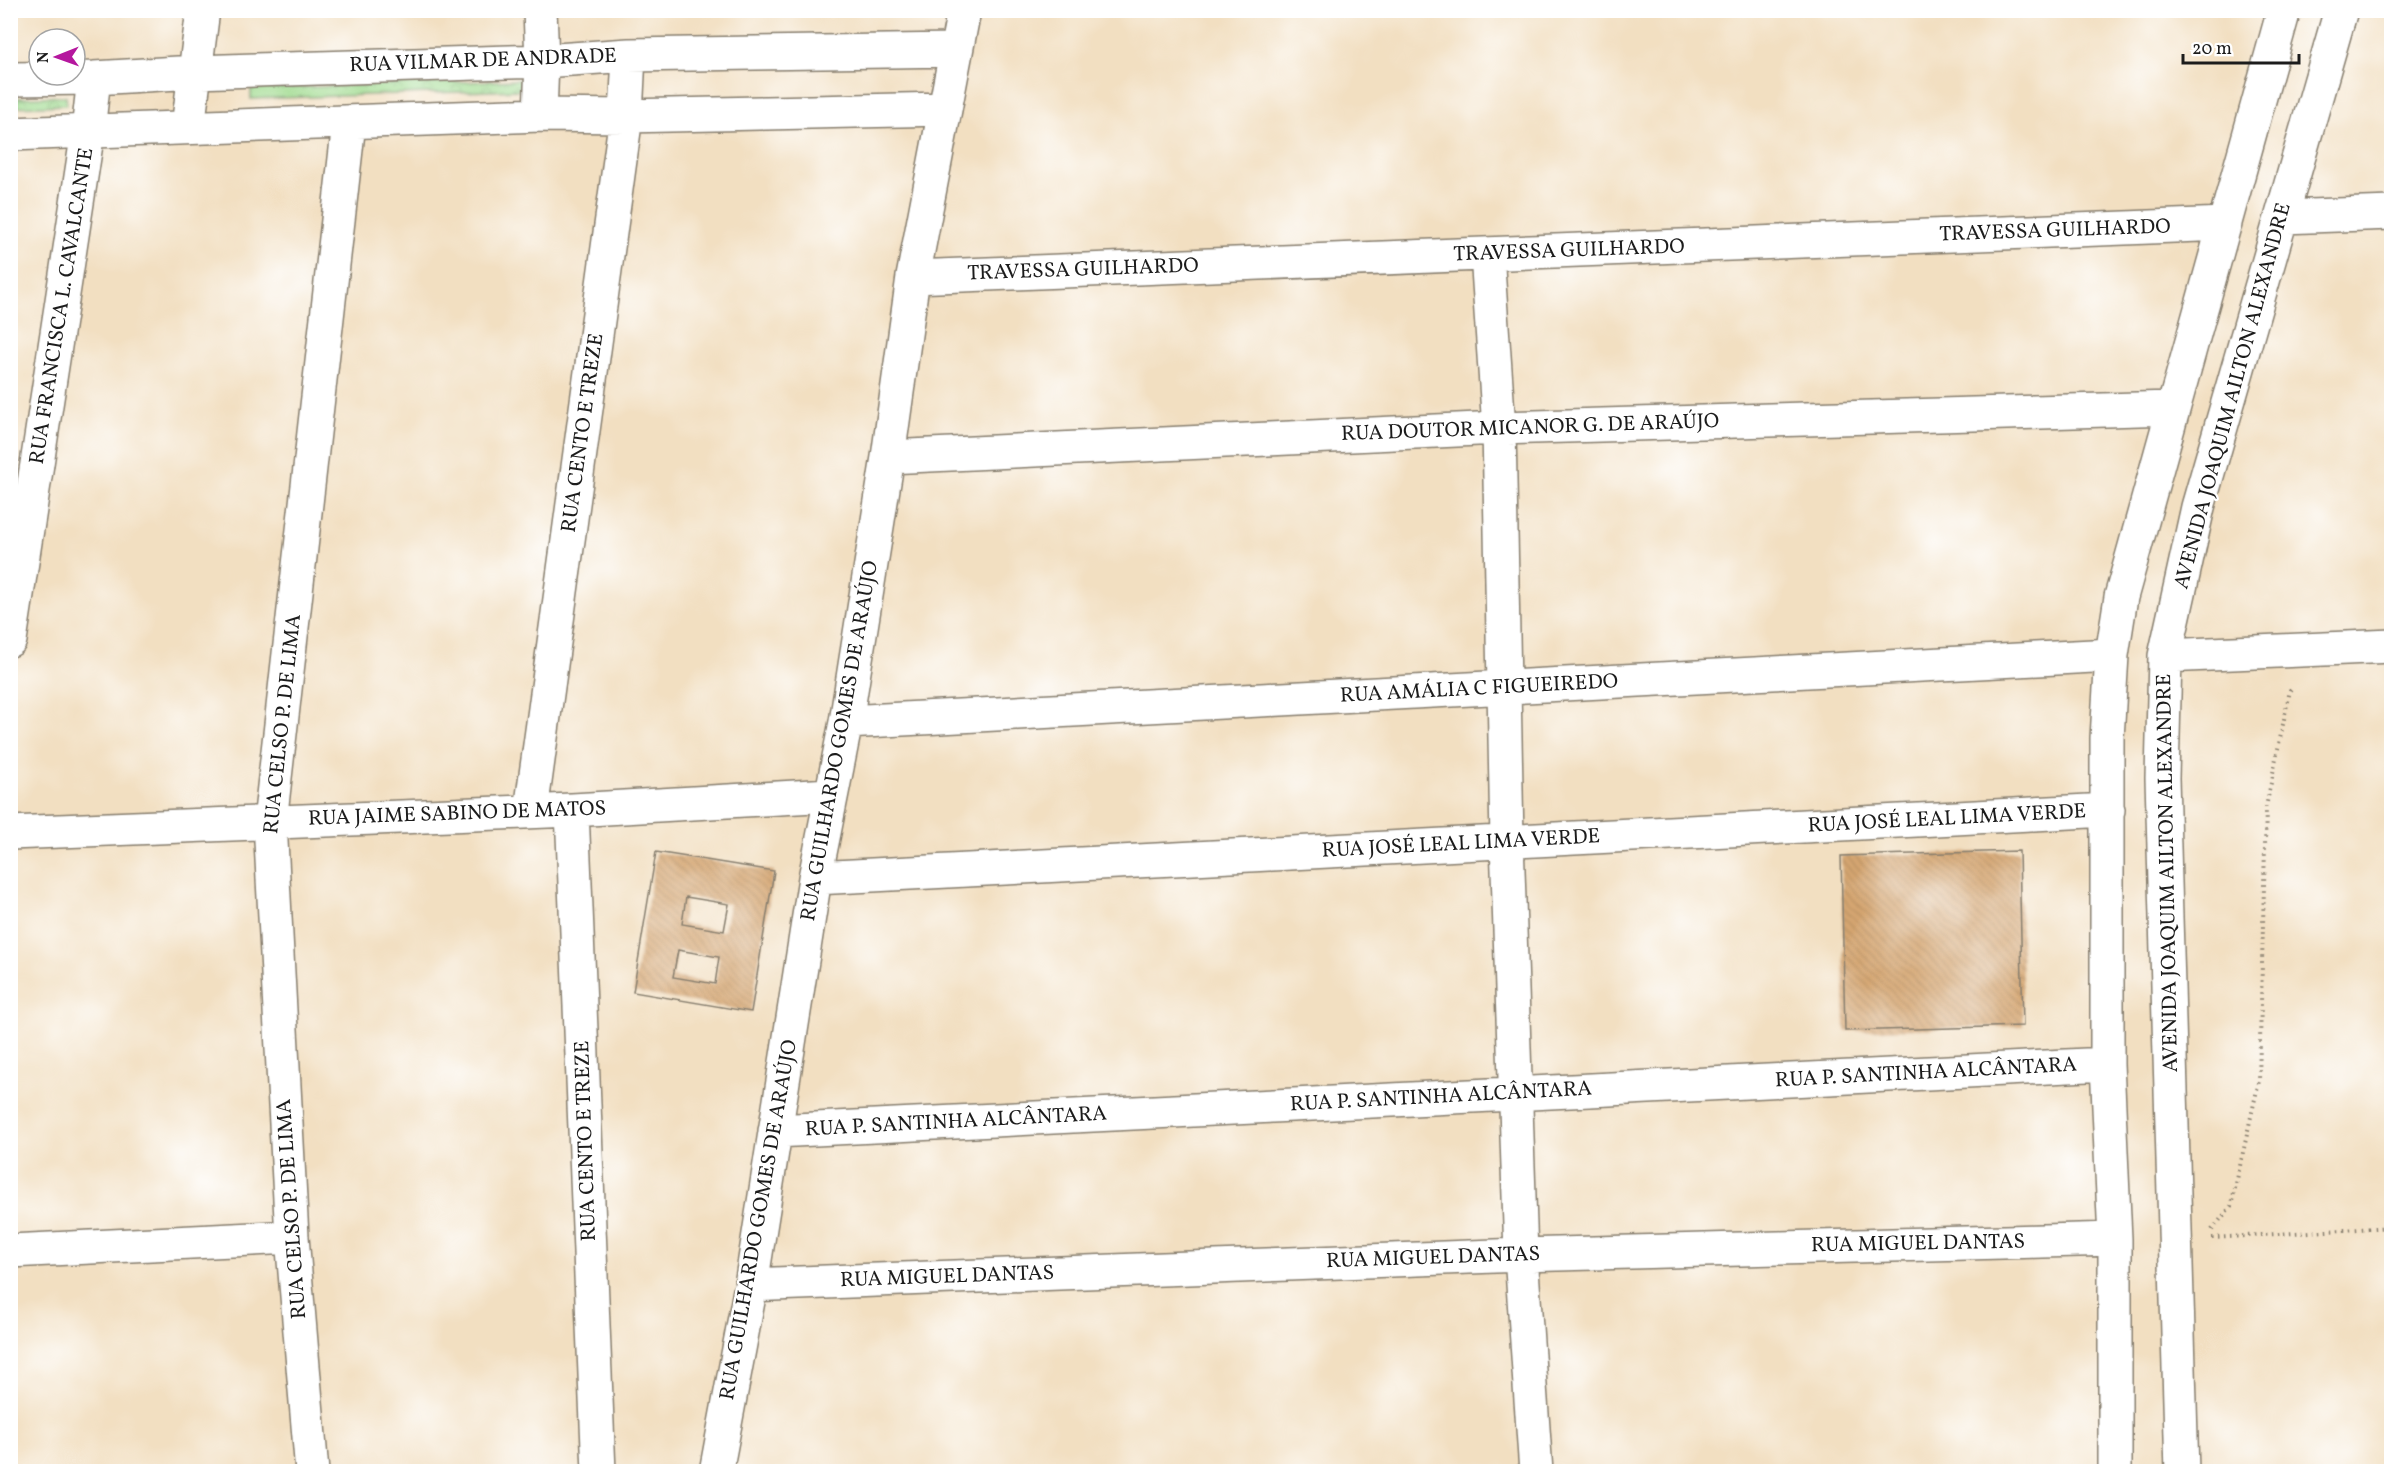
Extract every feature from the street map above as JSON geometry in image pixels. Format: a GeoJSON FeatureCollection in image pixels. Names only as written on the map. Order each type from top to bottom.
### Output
{"type":"FeatureCollection","features":[{"type":"Feature","properties":{"kind":"street"},"geometry":{"type":"LineString","coordinates":[[188,128],[203,10]]}},
{"type":"Feature","properties":{"kind":"street"},"geometry":{"type":"LineString","coordinates":[[540,10],[543,61],[540,115]]}},
{"type":"Feature","properties":{"kind":"street"},"geometry":{"type":"LineString","coordinates":[[2115,1472],[2115,1239],[2107,1064],[2107,738],[2112,655],[2121,597],[2284,10]]}},
{"type":"Feature","properties":{"kind":"street","name":"AVENIDA JOAQUIM AILTON ALEXANDRE"},"geometry":{"type":"LineString","coordinates":[[2182,1472],[2162,778],[2165,656],[2198,507],[2341,10]]}},
{"type":"Feature","properties":{"kind":"street","name":"RUA GUILHARDO GOMES DE ARAÚJO"},"geometry":{"type":"LineString","coordinates":[[716,1472],[750,1285],[815,878],[846,722],[888,457],[913,277],[956,50],[970,11]]}},
{"type":"Feature","properties":{"kind":"street","name":"RUA VILMAR DE ANDRADE"},"geometry":{"type":"LineString","coordinates":[[10,79],[94,78],[195,72],[543,61],[629,55],[956,50]]}},
{"type":"Feature","properties":{"kind":"street","name":"RUA CENTO E TREZE"},"geometry":{"type":"LineString","coordinates":[[531,811],[626,116],[629,55]]}},
{"type":"Feature","properties":{"kind":"street","name":"RUA FRANCISCA L. CAVALCANTE"},"geometry":{"type":"LineString","coordinates":[[10,640],[88,131],[94,78]]}},
{"type":"Feature","properties":{"kind":"street"},"geometry":{"type":"LineString","coordinates":[[10,134],[540,115],[626,116],[945,109]]}},
{"type":"Feature","properties":{"kind":"street","name":"RUA CELSO P. DE LIMA"},"geometry":{"type":"LineString","coordinates":[[312,1472],[292,1237],[270,822],[349,123]]}},
{"type":"Feature","properties":{"kind":"street"},"geometry":{"type":"LineString","coordinates":[[2282,216],[2391,213]]}},
{"type":"Feature","properties":{"kind":"street","name":"TRAVESSA GUILHARDO"},"geometry":{"type":"LineString","coordinates":[[913,277],[2225,224]]}},
{"type":"Feature","properties":{"kind":"street"},"geometry":{"type":"LineString","coordinates":[[1487,254],[1499,428],[1507,841],[1521,1255],[1536,1472]]}},
{"type":"Feature","properties":{"kind":"street","name":"RUA DOUTOR MICANOR G. DE ARAÚJO"},"geometry":{"type":"LineString","coordinates":[[888,457],[1499,428],[2172,408]]}},
{"type":"Feature","properties":{"kind":"street"},"geometry":{"type":"LineString","coordinates":[[2165,656],[2391,646]]}},
{"type":"Feature","properties":{"kind":"street","name":"RUA AMÁLIA C FIGUEIREDO"},"geometry":{"type":"LineString","coordinates":[[846,722],[2112,655]]}},
{"type":"Feature","properties":{"kind":"street","name":"RUA JAIME SABINO DE MATOS"},"geometry":{"type":"LineString","coordinates":[[10,833],[572,810],[831,795]]}},
{"type":"Feature","properties":{"kind":"street","name":"RUA CENTO E TREZE"},"geometry":{"type":"LineString","coordinates":[[572,810],[599,1472]]}},
{"type":"Feature","properties":{"kind":"street","name":"RUA JOSÉ LEAL LIMA VERDE"},"geometry":{"type":"LineString","coordinates":[[815,878],[2108,810]]}},
{"type":"Feature","properties":{"kind":"street","name":"RUA P. SANTINHA ALCÂNTARA"},"geometry":{"type":"LineString","coordinates":[[775,1131],[2107,1064]]}},
{"type":"Feature","properties":{"kind":"street"},"geometry":{"type":"LineString","coordinates":[[10,1251],[292,1237]]}},
{"type":"Feature","properties":{"kind":"street","name":"RUA MIGUEL DANTAS"},"geometry":{"type":"LineString","coordinates":[[750,1285],[1521,1255],[2115,1239]]}},
{"type":"Feature","properties":{"kind":"path"},"geometry":{"type":"LineString","coordinates":[[2175,1240],[2210,1233],[2231,1206],[2259,1080],[2266,807],[2289,690],[2299,684]]}},
{"type":"Feature","properties":{"kind":"path"},"geometry":{"type":"LineString","coordinates":[[2175,1240],[2391,1227]]}},
{"type":"Feature","properties":{"kind":"green space"},"geometry":{"type":"Polygon","coordinates":[[[522,80],[519,90],[251,99],[251,89],[522,80]]]}},
{"type":"Feature","properties":{"kind":"green space"},"geometry":{"type":"Polygon","coordinates":[[[66,96],[67,105],[11,107],[11,98],[66,96]]]}},
{"type":"Feature","properties":{"kind":"building"},"geometry":{"type":"Polygon","coordinates":[[[2019,851],[2023,1026],[1845,1031],[1841,856],[2019,851]]]}},
{"type":"Feature","properties":{"kind":"building"},"geometry":{"type":"Polygon","coordinates":[[[656,852],[774,871],[751,1012],[633,992],[656,852]],[[686,897],[682,924],[724,931],[729,904],[686,897]],[[678,950],[673,977],[715,984],[719,957],[678,950]]]}}]}
